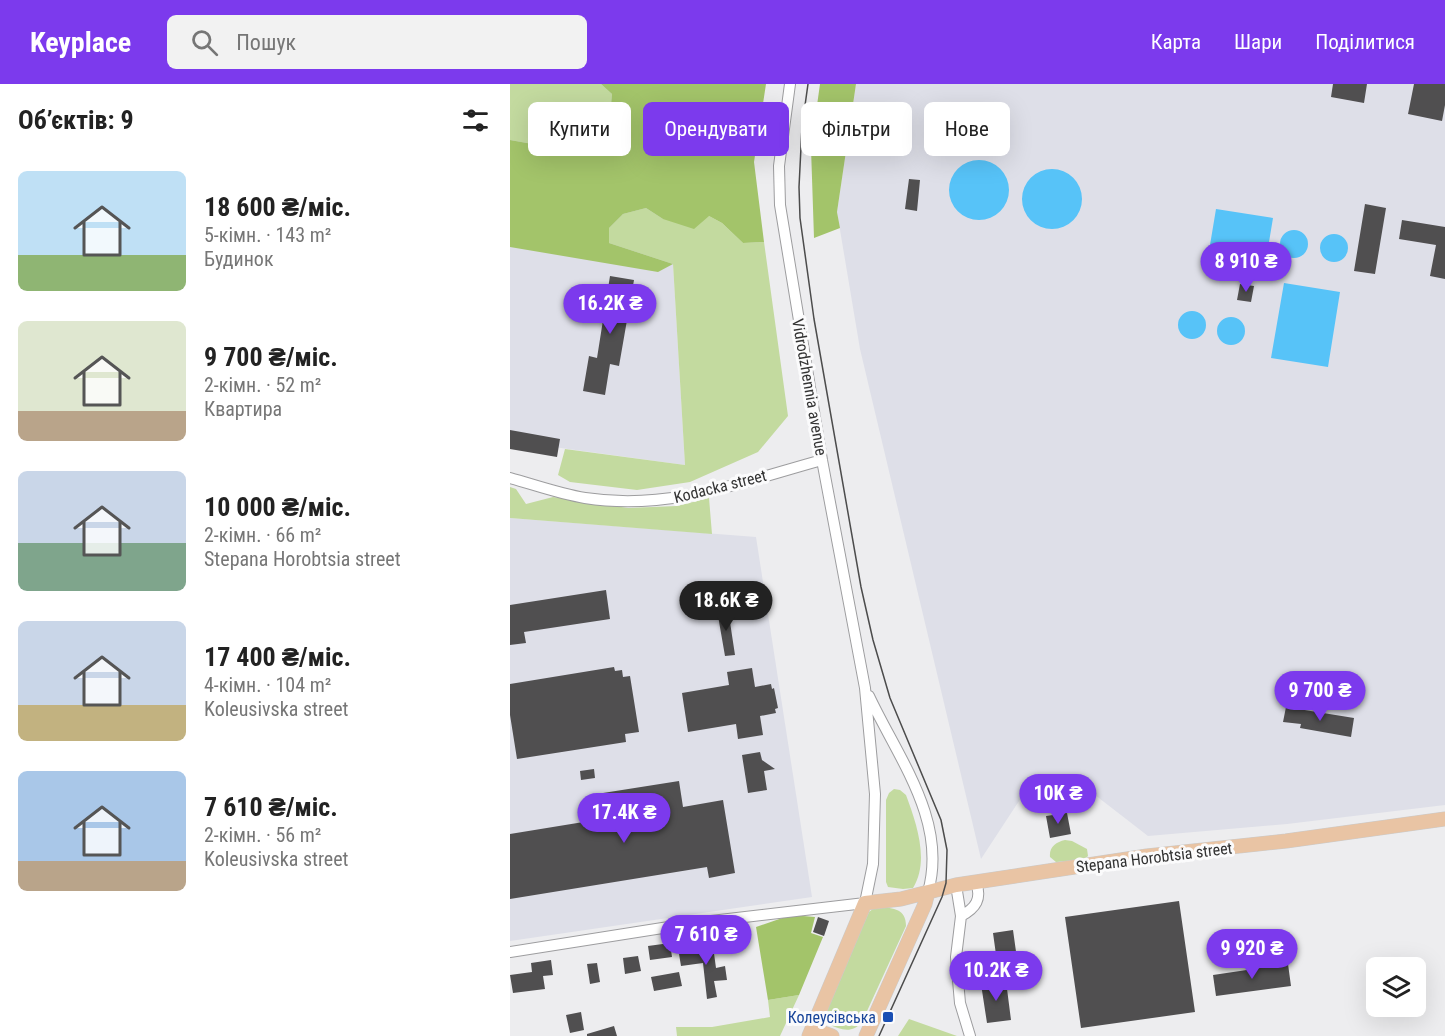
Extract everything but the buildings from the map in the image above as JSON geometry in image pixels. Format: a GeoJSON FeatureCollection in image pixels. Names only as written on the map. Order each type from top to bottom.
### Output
{"type":"FeatureCollection","features":[{"type":"Feature","properties":{"kind":"main road","name":"Stepana Horobtsia street"},"geometry":{"type":"LineString","coordinates":[[865,903],[902,899],[956,885],[1147,856],[1286,841],[1445,819]]}},
{"type":"Feature","properties":{"kind":"main road","name":"Vidrodzhennia avenue"},"geometry":{"type":"LineString","coordinates":[[867,1036],[920,916],[928,892]]}},
{"type":"Feature","properties":{"kind":"main road","name":"Vidrodzhennia avenue"},"geometry":{"type":"LineString","coordinates":[[811,1032],[865,903]]}},
{"type":"Feature","properties":{"kind":"main road"},"geometry":{"type":"LineString","coordinates":[[811,1032],[832,1036]]}},
{"type":"Feature","properties":{"kind":"street","name":"Vidrodzhennia avenue"},"geometry":{"type":"LineString","coordinates":[[790,84],[779,166],[780,205],[822,460],[865,688],[875,794],[873,864],[865,903]]}},
{"type":"Feature","properties":{"kind":"street","name":"Kodacka street"},"geometry":{"type":"LineString","coordinates":[[510,478],[585,498],[646,501],[705,494],[822,460]]}},
{"type":"Feature","properties":{"kind":"street","name":"Vidrodzhennia avenue"},"geometry":{"type":"LineString","coordinates":[[865,688],[927,814],[933,849],[932,879],[928,892]]}},
{"type":"Feature","properties":{"kind":"street"},"geometry":{"type":"LineString","coordinates":[[962,916],[976,906],[978,899],[976,882]]}},
{"type":"Feature","properties":{"kind":"street"},"geometry":{"type":"LineString","coordinates":[[956,885],[962,916],[956,957],[960,1003],[970,1036]]}},
{"type":"Feature","properties":{"kind":"street"},"geometry":{"type":"LineString","coordinates":[[510,952],[694,923],[865,903]]}},
{"type":"Feature","properties":{"kind":"shaded area"},"geometry":{"type":"Polygon","coordinates":[[[510,84],[703,84],[700,102],[643,102],[643,156],[691,156],[673,264],[685,465],[510,441],[510,84]]]}},
{"type":"Feature","properties":{"kind":"shaded area"},"geometry":{"type":"Polygon","coordinates":[[[856,84],[1445,84],[1445,805],[1287,824],[1148,836],[1086,788],[1021,798],[981,859],[860,349],[837,212],[845,156],[912,156],[912,102],[853,102],[856,84]]]}},
{"type":"Feature","properties":{"kind":"shaded area"},"geometry":{"type":"Polygon","coordinates":[[[510,518],[756,537],[812,897],[510,941],[510,518]]]}},
{"type":"Feature","properties":{"kind":"green space"},"geometry":{"type":"Polygon","coordinates":[[[510,84],[601,84],[612,94],[611,102],[528,102],[528,143],[510,140],[510,84]]]}},
{"type":"Feature","properties":{"kind":"green space"},"geometry":{"type":"Polygon","coordinates":[[[601,84],[766,84],[763,102],[643,102],[643,156],[755,156],[764,242],[743,243],[722,223],[709,216],[694,229],[663,219],[646,208],[623,214],[609,228],[609,243],[673,264],[658,272],[510,247],[510,140],[528,143],[528,156],[631,156],[631,102],[611,102],[612,94],[601,84]]]}},
{"type":"Feature","properties":{"kind":"green space"},"geometry":{"type":"Polygon","coordinates":[[[820,84],[856,84],[853,102],[817,102],[820,84]]]}},
{"type":"Feature","properties":{"kind":"green space"},"geometry":{"type":"Polygon","coordinates":[[[811,156],[845,156],[837,212],[840,228],[814,238],[811,156]]]}},
{"type":"Feature","properties":{"kind":"green space"},"geometry":{"type":"Polygon","coordinates":[[[646,208],[663,219],[709,216],[722,223],[743,243],[764,242],[788,416],[758,452],[690,482],[637,490],[570,482],[558,475],[565,449],[685,465],[673,264],[609,243],[609,228],[623,214],[646,208]]]}},
{"type":"Feature","properties":{"kind":"green space"},"geometry":{"type":"Polygon","coordinates":[[[510,487],[516,489],[526,504],[553,497],[628,508],[677,506],[709,498],[712,534],[510,518],[510,487]]]}},
{"type":"Feature","properties":{"kind":"green space"},"geometry":{"type":"Polygon","coordinates":[[[894,789],[906,795],[920,842],[920,866],[913,888],[888,887],[886,882],[886,800],[894,789]]]}},
{"type":"Feature","properties":{"kind":"green space"},"geometry":{"type":"Polygon","coordinates":[[[1065,840],[1087,849],[1088,856],[1084,860],[1056,862],[1050,857],[1051,850],[1056,844],[1065,840]]]}},
{"type":"Feature","properties":{"kind":"green space"},"geometry":{"type":"Polygon","coordinates":[[[879,907],[898,910],[904,916],[906,926],[862,1022],[846,1030],[837,1028],[828,1024],[824,1013],[869,912],[879,907]]]}},
{"type":"Feature","properties":{"kind":"green space"},"geometry":{"type":"Polygon","coordinates":[[[791,915],[815,917],[811,933],[823,937],[799,995],[768,1000],[756,927],[791,915]]]}},
{"type":"Feature","properties":{"kind":"green space"},"geometry":{"type":"Polygon","coordinates":[[[799,995],[780,1036],[677,1036],[676,1027],[712,1027],[770,1017],[768,1000],[799,995]]]}},
{"type":"Feature","properties":{"kind":"green space"},"geometry":{"type":"Polygon","coordinates":[[[909,1019],[957,1036],[898,1036],[909,1019]]]}},
{"type":"Feature","properties":{"kind":"water"},"geometry":{"type":"Polygon","coordinates":[[[973,160],[985,160],[996,165],[1004,173],[1009,190],[1007,202],[996,215],[985,220],[973,220],[962,215],[954,207],[949,196],[949,184],[954,173],[962,165],[973,160]]]}},
{"type":"Feature","properties":{"kind":"water"},"geometry":{"type":"Polygon","coordinates":[[[1046,169],[1058,169],[1069,174],[1077,182],[1082,199],[1080,211],[1069,224],[1058,229],[1046,229],[1035,224],[1027,216],[1022,205],[1022,193],[1027,182],[1035,174],[1046,169]]]}},
{"type":"Feature","properties":{"kind":"water"},"geometry":{"type":"Polygon","coordinates":[[[1216,209],[1273,218],[1267,254],[1210,245],[1216,209]]]}},
{"type":"Feature","properties":{"kind":"water"},"geometry":{"type":"Polygon","coordinates":[[[1294,230],[1304,234],[1308,244],[1304,254],[1294,258],[1284,254],[1280,244],[1284,234],[1294,230]]]}},
{"type":"Feature","properties":{"kind":"water"},"geometry":{"type":"Polygon","coordinates":[[[1334,234],[1344,238],[1348,248],[1344,258],[1334,262],[1324,258],[1320,248],[1324,238],[1334,234]]]}},
{"type":"Feature","properties":{"kind":"water"},"geometry":{"type":"Polygon","coordinates":[[[1284,283],[1340,292],[1328,367],[1271,358],[1284,283]]]}},
{"type":"Feature","properties":{"kind":"water"},"geometry":{"type":"Polygon","coordinates":[[[1192,311],[1202,315],[1206,325],[1202,335],[1192,339],[1182,335],[1178,325],[1182,315],[1192,311]]]}},
{"type":"Feature","properties":{"kind":"water"},"geometry":{"type":"Polygon","coordinates":[[[1231,317],[1241,321],[1245,331],[1241,341],[1231,345],[1221,341],[1217,331],[1221,321],[1231,317]]]}},
{"type":"Feature","properties":{"kind":"tram line"},"geometry":{"type":"LineString","coordinates":[[808,84],[802,127],[800,218],[814,319],[861,587],[890,698],[941,820],[947,850],[946,883],[942,897],[879,1036]]}},
{"type":"Feature","properties":{"kind":"place","name":"Колеусівська"},"geometry":{"type":"Point","coordinates":[888,1017]}}]}
